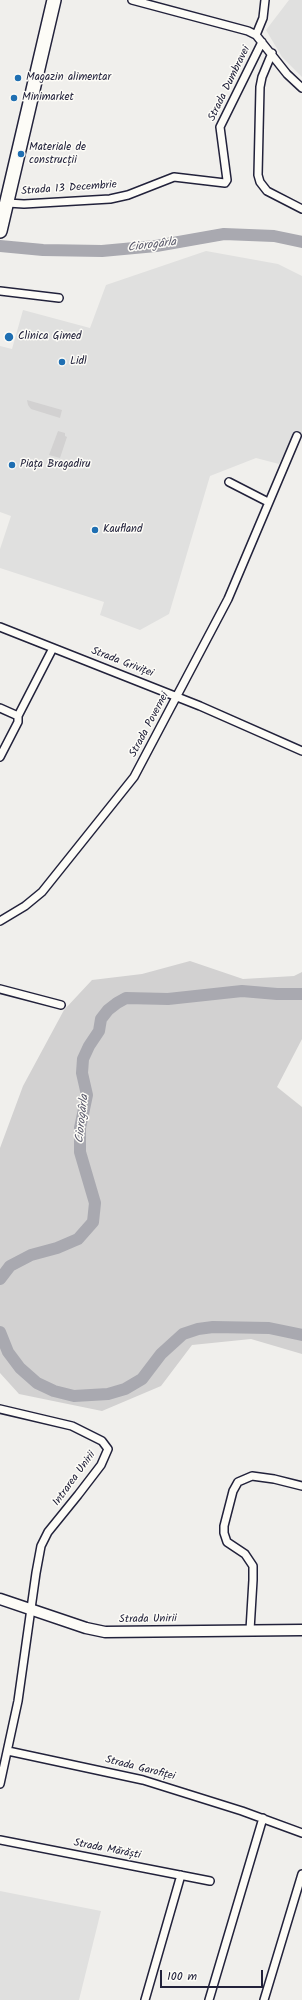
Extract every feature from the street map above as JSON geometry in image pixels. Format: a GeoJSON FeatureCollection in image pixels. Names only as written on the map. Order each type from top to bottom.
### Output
{"type":"FeatureCollection","features":[{"type":"Feature","properties":{"kind":"highway"},"geometry":{"type":"LineString","coordinates":[[0,231],[3,201],[47,0]]}},
{"type":"Feature","properties":{"kind":"highway"},"geometry":{"type":"LineString","coordinates":[[3,201],[54,0]]}},
{"type":"Feature","properties":{"kind":"main road","name":"Strada Unirii"},"geometry":{"type":"LineString","coordinates":[[0,1599],[86,1628],[105,1632],[302,1630]]}},
{"type":"Feature","properties":{"kind":"street","name":"Strada Dumbravei"},"geometry":{"type":"LineString","coordinates":[[132,0],[239,28],[256,35],[272,53],[287,74],[302,88]]}},
{"type":"Feature","properties":{"kind":"street","name":"Strada Dumbravei"},"geometry":{"type":"LineString","coordinates":[[256,35],[263,18],[265,0]]}},
{"type":"Feature","properties":{"kind":"street","name":"Strada Dumbravei"},"geometry":{"type":"LineString","coordinates":[[226,183],[227,180],[220,133],[221,124],[262,42]]}},
{"type":"Feature","properties":{"kind":"street"},"geometry":{"type":"LineString","coordinates":[[272,53],[260,87],[258,175],[260,182],[267,191],[302,209]]}},
{"type":"Feature","properties":{"kind":"street","name":"Strada 13 Decembrie"},"geometry":{"type":"LineString","coordinates":[[3,201],[24,204],[110,199],[128,195],[174,177],[226,183]]}},
{"type":"Feature","properties":{"kind":"street"},"geometry":{"type":"LineString","coordinates":[[0,291],[59,298]]}},
{"type":"Feature","properties":{"kind":"street","name":"Strada Povernei"},"geometry":{"type":"LineString","coordinates":[[0,920],[25,906],[42,892],[100,819],[127,788],[177,697],[228,599],[297,436]]}},
{"type":"Feature","properties":{"kind":"street"},"geometry":{"type":"LineString","coordinates":[[229,482],[268,502]]}},
{"type":"Feature","properties":{"kind":"street","name":"Strada Griviței"},"geometry":{"type":"LineString","coordinates":[[0,626],[177,697],[302,751]]}},
{"type":"Feature","properties":{"kind":"street"},"geometry":{"type":"LineString","coordinates":[[0,757],[18,722],[18,716],[53,648]]}},
{"type":"Feature","properties":{"kind":"street"},"geometry":{"type":"LineString","coordinates":[[0,708],[18,716]]}},
{"type":"Feature","properties":{"kind":"street"},"geometry":{"type":"LineString","coordinates":[[0,989],[61,1005]]}},
{"type":"Feature","properties":{"kind":"street","name":"Intrarea Unirii"},"geometry":{"type":"LineString","coordinates":[[0,1409],[72,1426],[102,1441],[108,1448],[101,1465],[45,1536],[39,1553],[31,1610]]}},
{"type":"Feature","properties":{"kind":"street"},"geometry":{"type":"LineString","coordinates":[[250,1630],[254,1580],[252,1566],[245,1554],[227,1542],[224,1533],[224,1526],[233,1491],[238,1482],[252,1476],[274,1478],[302,1486]]}},
{"type":"Feature","properties":{"kind":"street"},"geometry":{"type":"LineString","coordinates":[[0,1784],[18,1701],[31,1610]]}},
{"type":"Feature","properties":{"kind":"street","name":"Strada Garofiței"},"geometry":{"type":"LineString","coordinates":[[8,1751],[143,1780],[264,1818],[302,1833]]}},
{"type":"Feature","properties":{"kind":"street"},"geometry":{"type":"LineString","coordinates":[[209,2000],[264,1818]]}},
{"type":"Feature","properties":{"kind":"street","name":"Strada Mărăști"},"geometry":{"type":"LineString","coordinates":[[0,1840],[210,1881]]}},
{"type":"Feature","properties":{"kind":"street"},"geometry":{"type":"LineString","coordinates":[[264,2000],[302,1874]]}},
{"type":"Feature","properties":{"kind":"street"},"geometry":{"type":"LineString","coordinates":[[146,2000],[180,1875]]}},
{"type":"Feature","properties":{"kind":"shaded area"},"geometry":{"type":"Polygon","coordinates":[[[289,0],[302,0],[302,77],[282,57],[266,30],[289,0]]]}},
{"type":"Feature","properties":{"kind":"shaded area"},"geometry":{"type":"Polygon","coordinates":[[[206,251],[278,264],[302,276],[302,433],[295,433],[279,464],[256,458],[210,476],[169,614],[140,630],[100,615],[104,602],[0,568],[0,549],[11,516],[0,512],[0,346],[12,349],[23,310],[90,328],[106,285],[206,251]]]}},
{"type":"Feature","properties":{"kind":"shaded area"},"geometry":{"type":"Polygon","coordinates":[[[27,400],[62,410],[60,418],[31,409],[27,400]]]}},
{"type":"Feature","properties":{"kind":"shaded area"},"geometry":{"type":"Polygon","coordinates":[[[58,431],[65,433],[65,436],[67,437],[60,458],[49,455],[58,431]]]}},
{"type":"Feature","properties":{"kind":"shaded area"},"geometry":{"type":"Polygon","coordinates":[[[190,961],[243,979],[294,976],[302,972],[302,1039],[277,1087],[302,1107],[302,1354],[251,1339],[192,1345],[161,1386],[102,1411],[19,1394],[0,1373],[0,1148],[23,1086],[64,1010],[92,980],[142,974],[190,961]]]}},
{"type":"Feature","properties":{"kind":"shaded area"},"geometry":{"type":"Polygon","coordinates":[[[0,1891],[101,1911],[79,2000],[0,2000],[0,1891]]]}},
{"type":"Feature","properties":{"kind":"waterway","name":"Ciorogârla"},"geometry":{"type":"LineString","coordinates":[[0,246],[43,250],[102,251],[156,246],[224,234],[274,236],[302,242]]}},
{"type":"Feature","properties":{"kind":"waterway","name":"Ciorogârla"},"geometry":{"type":"LineString","coordinates":[[0,1279],[10,1266],[31,1255],[57,1248],[78,1239],[93,1222],[95,1203],[80,1152],[80,1128],[87,1095],[82,1073],[83,1059],[89,1046],[99,1031],[101,1019],[108,1010],[126,998],[168,999],[242,991],[277,994],[302,994]]}},
{"type":"Feature","properties":{"kind":"waterway","name":"Ciorogârla"},"geometry":{"type":"LineString","coordinates":[[0,1332],[8,1352],[20,1368],[37,1383],[54,1391],[74,1396],[108,1394],[125,1389],[142,1379],[161,1354],[183,1334],[198,1329],[213,1327],[269,1328],[302,1335]]}},
{"type":"Feature","properties":{"kind":"place","name":"Magazin alimentar"},"geometry":{"type":"Point","coordinates":[18,78]}},
{"type":"Feature","properties":{"kind":"place","name":"Minimarket"},"geometry":{"type":"Point","coordinates":[14,98]}},
{"type":"Feature","properties":{"kind":"place","name":"Materiale de construcții"},"geometry":{"type":"Point","coordinates":[21,154]}},
{"type":"Feature","properties":{"kind":"place","name":"Clinica Gimed"},"geometry":{"type":"Point","coordinates":[9,337]}},
{"type":"Feature","properties":{"kind":"place","name":"Lidl"},"geometry":{"type":"Point","coordinates":[62,362]}},
{"type":"Feature","properties":{"kind":"place","name":"Piața Bragadiru"},"geometry":{"type":"Point","coordinates":[12,465]}},
{"type":"Feature","properties":{"kind":"place","name":"Kaufland"},"geometry":{"type":"Point","coordinates":[95,530]}}]}
